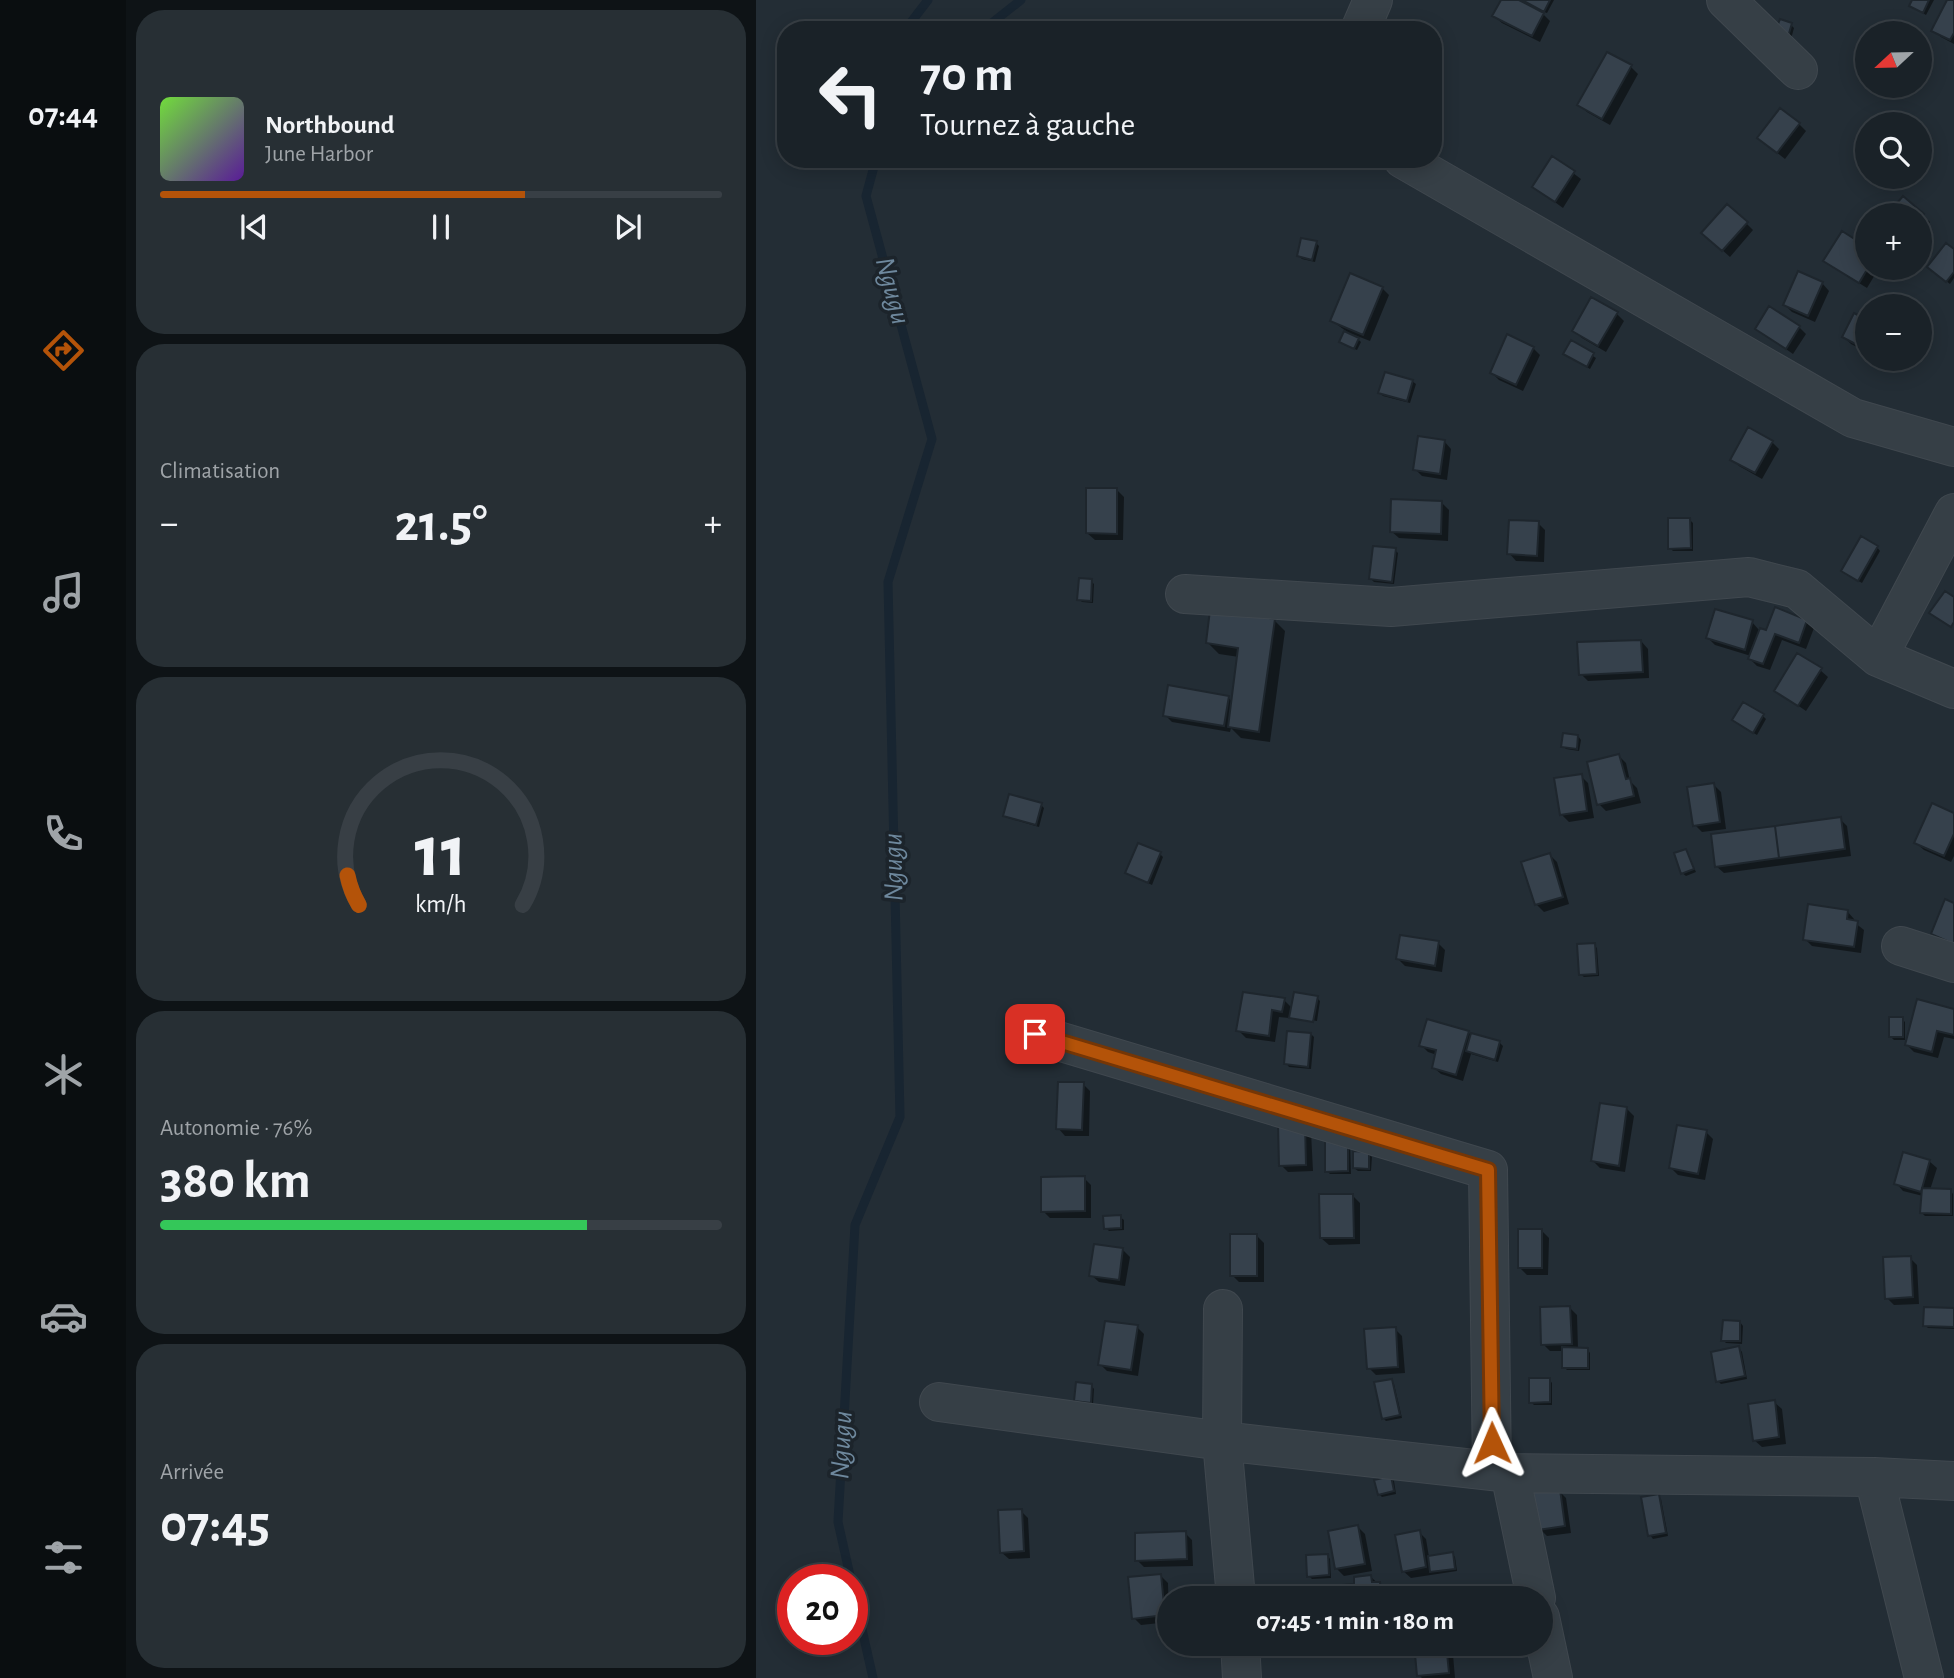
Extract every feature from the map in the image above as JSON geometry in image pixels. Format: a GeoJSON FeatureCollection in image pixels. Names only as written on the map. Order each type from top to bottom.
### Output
{"type":"FeatureCollection","features":[{"type":"Feature","properties":{"kind":"street"},"geometry":{"type":"LineString","coordinates":[[1364,21],[1373,0]]}},
{"type":"Feature","properties":{"kind":"street"},"geometry":{"type":"LineString","coordinates":[[1726,0],[1798,70]]}},
{"type":"Feature","properties":{"kind":"street"},"geometry":{"type":"LineString","coordinates":[[1419,168],[1853,418],[1954,447]]}},
{"type":"Feature","properties":{"kind":"street"},"geometry":{"type":"LineString","coordinates":[[1878,657],[1954,513]]}},
{"type":"Feature","properties":{"kind":"street"},"geometry":{"type":"LineString","coordinates":[[1185,594],[1391,607],[1749,577],[1797,590],[1878,657],[1941,686],[1954,689]]}},
{"type":"Feature","properties":{"kind":"street"},"geometry":{"type":"LineString","coordinates":[[1901,946],[1954,963]]}},
{"type":"Feature","properties":{"kind":"street"},"geometry":{"type":"LineString","coordinates":[[1035,1034],[1488,1170],[1501,1472],[1533,1586]]}},
{"type":"Feature","properties":{"kind":"street"},"geometry":{"type":"LineString","coordinates":[[1223,1309],[1222,1441],[1235,1586]]}},
{"type":"Feature","properties":{"kind":"street"},"geometry":{"type":"LineString","coordinates":[[939,1402],[1222,1441],[1501,1472],[1874,1477],[1954,1481]]}},
{"type":"Feature","properties":{"kind":"street"},"geometry":{"type":"LineString","coordinates":[[1874,1477],[1924,1678]]}},
{"type":"Feature","properties":{"kind":"street"},"geometry":{"type":"LineString","coordinates":[[1241,1656],[1242,1678]]}},
{"type":"Feature","properties":{"kind":"street"},"geometry":{"type":"LineString","coordinates":[[1548,1656],[1553,1678]]}},
{"type":"Feature","properties":{"kind":"building"},"geometry":{"type":"Polygon","coordinates":[[[1501,0],[1519,0],[1544,13],[1532,36],[1492,16],[1501,0]]]}},
{"type":"Feature","properties":{"kind":"building"},"geometry":{"type":"Polygon","coordinates":[[[1522,0],[1550,0],[1544,12],[1522,0]]]}},
{"type":"Feature","properties":{"kind":"building"},"geometry":{"type":"Polygon","coordinates":[[[1912,0],[1929,0],[1923,13],[1909,6],[1912,0]]]}},
{"type":"Feature","properties":{"kind":"building"},"geometry":{"type":"Polygon","coordinates":[[[1947,0],[1954,0],[1954,33],[1950,40],[1932,29],[1947,0]]]}},
{"type":"Feature","properties":{"kind":"building"},"geometry":{"type":"Polygon","coordinates":[[[1780,19],[1792,23],[1788,37],[1775,32],[1780,19]]]}},
{"type":"Feature","properties":{"kind":"building"},"geometry":{"type":"Polygon","coordinates":[[[1607,52],[1632,65],[1602,119],[1577,105],[1607,52]]]}},
{"type":"Feature","properties":{"kind":"building"},"geometry":{"type":"Polygon","coordinates":[[[1780,108],[1800,123],[1777,153],[1757,138],[1780,108]]]}},
{"type":"Feature","properties":{"kind":"building"},"geometry":{"type":"Polygon","coordinates":[[[1552,156],[1575,171],[1555,202],[1532,187],[1552,156]]]}},
{"type":"Feature","properties":{"kind":"building"},"geometry":{"type":"Polygon","coordinates":[[[1903,196],[1911,203],[1897,203],[1903,196]]]}},
{"type":"Feature","properties":{"kind":"building"},"geometry":{"type":"Polygon","coordinates":[[[1727,204],[1748,222],[1722,251],[1701,233],[1727,204]]]}},
{"type":"Feature","properties":{"kind":"building"},"geometry":{"type":"Polygon","coordinates":[[[1842,231],[1855,239],[1855,280],[1861,280],[1859,283],[1823,261],[1842,231]]]}},
{"type":"Feature","properties":{"kind":"building"},"geometry":{"type":"Polygon","coordinates":[[[1301,238],[1317,241],[1312,260],[1297,256],[1301,238]]]}},
{"type":"Feature","properties":{"kind":"building"},"geometry":{"type":"Polygon","coordinates":[[[1946,243],[1954,249],[1954,272],[1946,282],[1932,271],[1932,261],[1946,243]]]}},
{"type":"Feature","properties":{"kind":"building"},"geometry":{"type":"Polygon","coordinates":[[[1798,271],[1823,282],[1808,316],[1783,305],[1798,271]]]}},
{"type":"Feature","properties":{"kind":"building"},"geometry":{"type":"Polygon","coordinates":[[[1350,273],[1383,287],[1363,335],[1330,321],[1350,273]]]}},
{"type":"Feature","properties":{"kind":"building"},"geometry":{"type":"Polygon","coordinates":[[[1591,297],[1618,312],[1598,346],[1572,331],[1591,297]]]}},
{"type":"Feature","properties":{"kind":"building"},"geometry":{"type":"Polygon","coordinates":[[[1769,306],[1800,326],[1786,349],[1755,329],[1769,306]]]}},
{"type":"Feature","properties":{"kind":"building"},"geometry":{"type":"Polygon","coordinates":[[[1854,313],[1855,344],[1842,337],[1854,313]]]}},
{"type":"Feature","properties":{"kind":"building"},"geometry":{"type":"Polygon","coordinates":[[[1344,331],[1359,338],[1354,349],[1339,342],[1344,331]]]}},
{"type":"Feature","properties":{"kind":"building"},"geometry":{"type":"Polygon","coordinates":[[[1507,334],[1534,347],[1516,385],[1490,373],[1507,334]]]}},
{"type":"Feature","properties":{"kind":"building"},"geometry":{"type":"Polygon","coordinates":[[[1571,340],[1594,353],[1587,367],[1563,354],[1571,340]]]}},
{"type":"Feature","properties":{"kind":"building"},"geometry":{"type":"Polygon","coordinates":[[[1385,372],[1413,380],[1407,401],[1378,393],[1385,372]]]}},
{"type":"Feature","properties":{"kind":"building"},"geometry":{"type":"Polygon","coordinates":[[[1748,427],[1773,441],[1755,473],[1730,460],[1748,427]]]}},
{"type":"Feature","properties":{"kind":"building"},"geometry":{"type":"Polygon","coordinates":[[[1418,436],[1445,440],[1440,474],[1413,470],[1418,436]]]}},
{"type":"Feature","properties":{"kind":"building"},"geometry":{"type":"Polygon","coordinates":[[[1086,488],[1117,488],[1117,534],[1086,533],[1086,488]]]}},
{"type":"Feature","properties":{"kind":"building"},"geometry":{"type":"Polygon","coordinates":[[[1391,499],[1442,501],[1441,534],[1390,532],[1391,499]]]}},
{"type":"Feature","properties":{"kind":"building"},"geometry":{"type":"Polygon","coordinates":[[[1668,518],[1690,518],[1691,548],[1668,549],[1668,518]]]}},
{"type":"Feature","properties":{"kind":"building"},"geometry":{"type":"Polygon","coordinates":[[[1509,520],[1539,521],[1537,556],[1507,554],[1509,520]]]}},
{"type":"Feature","properties":{"kind":"building"},"geometry":{"type":"Polygon","coordinates":[[[1861,536],[1878,546],[1858,581],[1841,571],[1861,536]]]}},
{"type":"Feature","properties":{"kind":"building"},"geometry":{"type":"Polygon","coordinates":[[[1373,546],[1396,548],[1392,582],[1369,579],[1373,546]]]}},
{"type":"Feature","properties":{"kind":"building"},"geometry":{"type":"Polygon","coordinates":[[[1079,578],[1092,579],[1091,601],[1077,600],[1079,578]]]}},
{"type":"Feature","properties":{"kind":"building"},"geometry":{"type":"Polygon","coordinates":[[[1945,591],[1954,597],[1954,622],[1951,627],[1929,613],[1945,591]]]}},
{"type":"Feature","properties":{"kind":"building"},"geometry":{"type":"Polygon","coordinates":[[[1775,607],[1807,620],[1799,643],[1775,634],[1763,664],[1748,659],[1760,628],[1766,630],[1775,607]]]}},
{"type":"Feature","properties":{"kind":"building"},"geometry":{"type":"Polygon","coordinates":[[[1715,609],[1753,620],[1745,650],[1706,638],[1715,609]]]}},
{"type":"Feature","properties":{"kind":"building"},"geometry":{"type":"Polygon","coordinates":[[[1210,610],[1275,619],[1259,732],[1228,727],[1238,648],[1206,643],[1210,610]]]}},
{"type":"Feature","properties":{"kind":"building"},"geometry":{"type":"Polygon","coordinates":[[[1641,640],[1643,672],[1579,675],[1577,642],[1641,640]]]}},
{"type":"Feature","properties":{"kind":"building"},"geometry":{"type":"Polygon","coordinates":[[[1797,653],[1822,668],[1798,706],[1774,691],[1797,653]]]}},
{"type":"Feature","properties":{"kind":"building"},"geometry":{"type":"Polygon","coordinates":[[[1168,685],[1229,696],[1224,726],[1163,716],[1168,685]]]}},
{"type":"Feature","properties":{"kind":"building"},"geometry":{"type":"Polygon","coordinates":[[[1743,702],[1764,714],[1753,733],[1732,720],[1743,702]]]}},
{"type":"Feature","properties":{"kind":"building"},"geometry":{"type":"Polygon","coordinates":[[[1563,733],[1578,735],[1577,749],[1561,747],[1563,733]]]}},
{"type":"Feature","properties":{"kind":"building"},"geometry":{"type":"Polygon","coordinates":[[[1619,754],[1626,779],[1630,778],[1634,796],[1597,805],[1587,762],[1619,754]]]}},
{"type":"Feature","properties":{"kind":"building"},"geometry":{"type":"Polygon","coordinates":[[[1582,774],[1587,811],[1560,815],[1554,778],[1582,774]]]}},
{"type":"Feature","properties":{"kind":"building"},"geometry":{"type":"Polygon","coordinates":[[[1714,783],[1720,822],[1693,826],[1687,787],[1714,783]]]}},
{"type":"Feature","properties":{"kind":"building"},"geometry":{"type":"Polygon","coordinates":[[[1009,794],[1042,803],[1036,825],[1003,816],[1009,794]]]}},
{"type":"Feature","properties":{"kind":"building"},"geometry":{"type":"Polygon","coordinates":[[[1932,803],[1954,813],[1954,834],[1944,856],[1914,843],[1932,803]]]}},
{"type":"Feature","properties":{"kind":"building"},"geometry":{"type":"Polygon","coordinates":[[[1841,817],[1845,849],[1779,858],[1775,826],[1841,817]]]}},
{"type":"Feature","properties":{"kind":"building"},"geometry":{"type":"Polygon","coordinates":[[[1775,826],[1779,858],[1715,867],[1711,834],[1775,826]]]}},
{"type":"Feature","properties":{"kind":"building"},"geometry":{"type":"Polygon","coordinates":[[[1138,843],[1161,852],[1148,883],[1125,873],[1138,843]]]}},
{"type":"Feature","properties":{"kind":"building"},"geometry":{"type":"Polygon","coordinates":[[[1686,849],[1694,869],[1681,874],[1674,853],[1686,849]]]}},
{"type":"Feature","properties":{"kind":"building"},"geometry":{"type":"Polygon","coordinates":[[[1550,853],[1563,897],[1535,905],[1521,862],[1550,853]]]}},
{"type":"Feature","properties":{"kind":"building"},"geometry":{"type":"Polygon","coordinates":[[[1945,899],[1954,903],[1954,944],[1931,934],[1945,899]]]}},
{"type":"Feature","properties":{"kind":"building"},"geometry":{"type":"Polygon","coordinates":[[[1808,904],[1848,910],[1847,919],[1858,921],[1854,947],[1803,940],[1808,904]]]}},
{"type":"Feature","properties":{"kind":"building"},"geometry":{"type":"Polygon","coordinates":[[[1400,935],[1439,941],[1435,966],[1396,959],[1400,935]]]}},
{"type":"Feature","properties":{"kind":"building"},"geometry":{"type":"Polygon","coordinates":[[[1595,943],[1597,974],[1579,975],[1577,944],[1595,943]]]}},
{"type":"Feature","properties":{"kind":"building"},"geometry":{"type":"Polygon","coordinates":[[[1243,992],[1285,998],[1282,1012],[1272,1010],[1269,1036],[1236,1031],[1243,992]]]}},
{"type":"Feature","properties":{"kind":"building"},"geometry":{"type":"Polygon","coordinates":[[[1294,992],[1318,996],[1313,1022],[1289,1018],[1294,992]]]}},
{"type":"Feature","properties":{"kind":"building"},"geometry":{"type":"Polygon","coordinates":[[[1917,999],[1954,1009],[1954,1035],[1937,1031],[1932,1052],[1905,1045],[1917,999]]]}},
{"type":"Feature","properties":{"kind":"building"},"geometry":{"type":"Polygon","coordinates":[[[1889,1017],[1903,1017],[1903,1037],[1889,1037],[1889,1017]]]}},
{"type":"Feature","properties":{"kind":"building"},"geometry":{"type":"Polygon","coordinates":[[[1427,1019],[1469,1031],[1456,1075],[1432,1068],[1436,1050],[1419,1046],[1427,1019]]]}},
{"type":"Feature","properties":{"kind":"building"},"geometry":{"type":"Polygon","coordinates":[[[1287,1031],[1311,1033],[1308,1067],[1284,1064],[1287,1031]]]}},
{"type":"Feature","properties":{"kind":"building"},"geometry":{"type":"Polygon","coordinates":[[[1471,1033],[1500,1041],[1495,1060],[1466,1051],[1471,1033]]]}},
{"type":"Feature","properties":{"kind":"building"},"geometry":{"type":"Polygon","coordinates":[[[1058,1082],[1084,1082],[1082,1130],[1056,1129],[1058,1082]]]}},
{"type":"Feature","properties":{"kind":"building"},"geometry":{"type":"Polygon","coordinates":[[[1600,1103],[1627,1107],[1619,1166],[1591,1161],[1600,1103]]]}},
{"type":"Feature","properties":{"kind":"building"},"geometry":{"type":"Polygon","coordinates":[[[1305,1123],[1306,1165],[1279,1166],[1278,1124],[1305,1123]]]}},
{"type":"Feature","properties":{"kind":"building"},"geometry":{"type":"Polygon","coordinates":[[[1677,1125],[1707,1130],[1698,1174],[1669,1168],[1677,1125]]]}},
{"type":"Feature","properties":{"kind":"building"},"geometry":{"type":"Polygon","coordinates":[[[1348,1136],[1348,1171],[1325,1172],[1325,1137],[1348,1136]]]}},
{"type":"Feature","properties":{"kind":"building"},"geometry":{"type":"Polygon","coordinates":[[[1353,1151],[1369,1152],[1369,1169],[1353,1168],[1353,1151]]]}},
{"type":"Feature","properties":{"kind":"building"},"geometry":{"type":"Polygon","coordinates":[[[1903,1152],[1930,1160],[1921,1192],[1894,1184],[1903,1152]]]}},
{"type":"Feature","properties":{"kind":"building"},"geometry":{"type":"Polygon","coordinates":[[[1085,1176],[1085,1211],[1041,1212],[1041,1177],[1085,1176]]]}},
{"type":"Feature","properties":{"kind":"building"},"geometry":{"type":"Polygon","coordinates":[[[1922,1188],[1951,1189],[1951,1214],[1920,1213],[1922,1188]]]}},
{"type":"Feature","properties":{"kind":"building"},"geometry":{"type":"Polygon","coordinates":[[[1319,1194],[1353,1194],[1354,1238],[1320,1238],[1319,1194]]]}},
{"type":"Feature","properties":{"kind":"building"},"geometry":{"type":"Polygon","coordinates":[[[1121,1215],[1121,1228],[1104,1229],[1103,1216],[1121,1215]]]}},
{"type":"Feature","properties":{"kind":"building"},"geometry":{"type":"Polygon","coordinates":[[[1518,1229],[1542,1229],[1542,1268],[1518,1268],[1518,1229]]]}},
{"type":"Feature","properties":{"kind":"building"},"geometry":{"type":"Polygon","coordinates":[[[1230,1234],[1257,1234],[1257,1276],[1230,1276],[1230,1234]]]}},
{"type":"Feature","properties":{"kind":"building"},"geometry":{"type":"Polygon","coordinates":[[[1094,1244],[1123,1248],[1119,1280],[1089,1276],[1094,1244]]]}},
{"type":"Feature","properties":{"kind":"building"},"geometry":{"type":"Polygon","coordinates":[[[1911,1256],[1913,1297],[1885,1299],[1883,1257],[1911,1256]]]}},
{"type":"Feature","properties":{"kind":"building"},"geometry":{"type":"Polygon","coordinates":[[[1570,1306],[1572,1344],[1541,1345],[1540,1307],[1570,1306]]]}},
{"type":"Feature","properties":{"kind":"building"},"geometry":{"type":"Polygon","coordinates":[[[1924,1307],[1954,1308],[1954,1327],[1923,1326],[1924,1307]]]}},
{"type":"Feature","properties":{"kind":"building"},"geometry":{"type":"Polygon","coordinates":[[[1723,1320],[1740,1321],[1740,1341],[1721,1341],[1723,1320]]]}},
{"type":"Feature","properties":{"kind":"building"},"geometry":{"type":"Polygon","coordinates":[[[1105,1321],[1138,1325],[1131,1370],[1098,1365],[1105,1321]]]}},
{"type":"Feature","properties":{"kind":"building"},"geometry":{"type":"Polygon","coordinates":[[[1396,1327],[1398,1367],[1367,1369],[1364,1329],[1396,1327]]]}},
{"type":"Feature","properties":{"kind":"building"},"geometry":{"type":"Polygon","coordinates":[[[1739,1346],[1745,1376],[1716,1382],[1711,1352],[1739,1346]]]}},
{"type":"Feature","properties":{"kind":"building"},"geometry":{"type":"Polygon","coordinates":[[[1562,1347],[1588,1348],[1588,1368],[1562,1368],[1562,1347]]]}},
{"type":"Feature","properties":{"kind":"building"},"geometry":{"type":"Polygon","coordinates":[[[1529,1378],[1550,1378],[1550,1402],[1529,1403],[1529,1378]]]}},
{"type":"Feature","properties":{"kind":"building"},"geometry":{"type":"Polygon","coordinates":[[[1392,1379],[1400,1415],[1382,1419],[1374,1382],[1392,1379]]]}},
{"type":"Feature","properties":{"kind":"building"},"geometry":{"type":"Polygon","coordinates":[[[1076,1382],[1092,1384],[1091,1403],[1074,1401],[1076,1382]]]}},
{"type":"Feature","properties":{"kind":"building"},"geometry":{"type":"Polygon","coordinates":[[[1775,1400],[1779,1437],[1753,1441],[1748,1404],[1775,1400]]]}},
{"type":"Feature","properties":{"kind":"building"},"geometry":{"type":"Polygon","coordinates":[[[1391,1476],[1394,1491],[1378,1495],[1374,1480],[1391,1476]]]}},
{"type":"Feature","properties":{"kind":"building"},"geometry":{"type":"Polygon","coordinates":[[[1560,1489],[1565,1526],[1538,1530],[1533,1492],[1560,1489]]]}},
{"type":"Feature","properties":{"kind":"building"},"geometry":{"type":"Polygon","coordinates":[[[1659,1494],[1666,1533],[1648,1536],[1641,1497],[1659,1494]]]}},
{"type":"Feature","properties":{"kind":"building"},"geometry":{"type":"Polygon","coordinates":[[[1022,1509],[1024,1551],[1000,1553],[998,1510],[1022,1509]]]}},
{"type":"Feature","properties":{"kind":"building"},"geometry":{"type":"Polygon","coordinates":[[[1358,1525],[1365,1564],[1335,1569],[1328,1531],[1358,1525]]]}},
{"type":"Feature","properties":{"kind":"building"},"geometry":{"type":"Polygon","coordinates":[[[1420,1530],[1426,1567],[1402,1572],[1395,1535],[1420,1530]]]}},
{"type":"Feature","properties":{"kind":"building"},"geometry":{"type":"Polygon","coordinates":[[[1186,1531],[1187,1559],[1135,1561],[1135,1533],[1186,1531]]]}},
{"type":"Feature","properties":{"kind":"building"},"geometry":{"type":"Polygon","coordinates":[[[1453,1552],[1455,1569],[1430,1572],[1428,1556],[1453,1552]]]}},
{"type":"Feature","properties":{"kind":"building"},"geometry":{"type":"Polygon","coordinates":[[[1328,1554],[1329,1575],[1307,1577],[1306,1555],[1328,1554]]]}},
{"type":"Feature","properties":{"kind":"building"},"geometry":{"type":"Polygon","coordinates":[[[1161,1574],[1162,1586],[1157,1586],[1157,1616],[1132,1619],[1128,1577],[1161,1574]]]}},
{"type":"Feature","properties":{"kind":"building"},"geometry":{"type":"Polygon","coordinates":[[[1371,1575],[1372,1582],[1380,1582],[1380,1586],[1331,1586],[1354,1584],[1354,1577],[1371,1575]]]}},
{"type":"Feature","properties":{"kind":"building"},"geometry":{"type":"Polygon","coordinates":[[[1415,1656],[1447,1656],[1449,1673],[1417,1676],[1415,1656]]]}},
{"type":"Feature","properties":{"kind":"waterway"},"geometry":{"type":"LineString","coordinates":[[912,21],[928,0]]}},
{"type":"Feature","properties":{"kind":"waterway","name":"Ngugu"},"geometry":{"type":"LineString","coordinates":[[994,21],[1021,0]]}},
{"type":"Feature","properties":{"kind":"waterway","name":"Ngugu"},"geometry":{"type":"LineString","coordinates":[[847,1564],[838,1522],[855,1225],[900,1117],[888,582],[932,439],[866,196],[874,168]]}},
{"type":"Feature","properties":{"kind":"waterway","name":"Ngugu"},"geometry":{"type":"LineString","coordinates":[[868,1655],[873,1678]]}},
{"type":"Feature","properties":{"kind":"route"},"geometry":{"type":"LineString","coordinates":[[1035,1034],[1488,1170],[1492,1443]]}}]}
